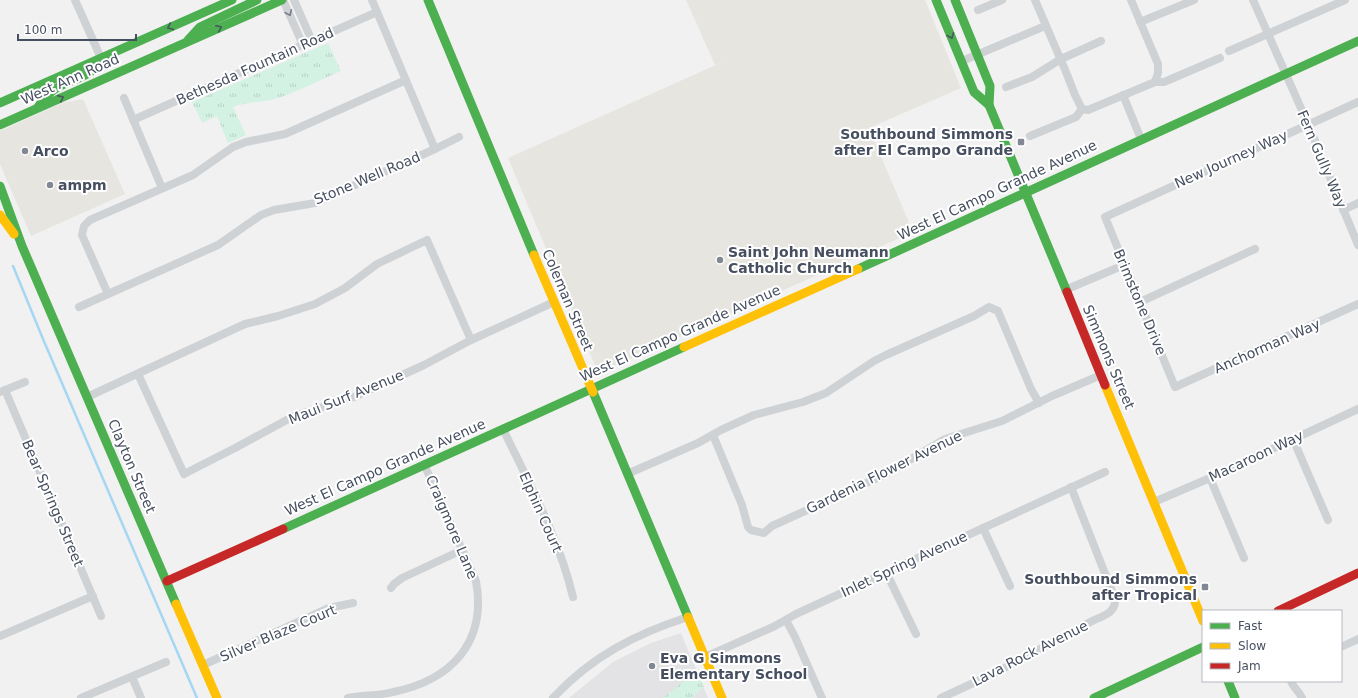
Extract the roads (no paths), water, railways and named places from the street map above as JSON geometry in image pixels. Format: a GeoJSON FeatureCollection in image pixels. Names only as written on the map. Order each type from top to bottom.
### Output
{"type":"FeatureCollection","features":[{"type":"Feature","properties":{"kind":"street"},"geometry":{"type":"LineString","coordinates":[[36,110],[50,92],[87,74],[98,67],[101,63],[101,58],[75,0]]}},
{"type":"Feature","properties":{"kind":"street","name":"West Ann Road"},"geometry":{"type":"LineString","coordinates":[[0,103],[232,0]]}},
{"type":"Feature","properties":{"kind":"street"},"geometry":{"type":"LineString","coordinates":[[184,44],[200,27],[257,0]]}},
{"type":"Feature","properties":{"kind":"street"},"geometry":{"type":"LineString","coordinates":[[283,0],[303,45]]}},
{"type":"Feature","properties":{"kind":"street","name":"West Ann Road"},"geometry":{"type":"LineString","coordinates":[[0,125],[283,0]]}},
{"type":"Feature","properties":{"kind":"street"},"geometry":{"type":"LineString","coordinates":[[294,0],[312,41]]}},
{"type":"Feature","properties":{"kind":"street"},"geometry":{"type":"LineString","coordinates":[[372,0],[435,149]]}},
{"type":"Feature","properties":{"kind":"street","name":"Coleman Street"},"geometry":{"type":"LineString","coordinates":[[428,0],[722,698]]}},
{"type":"Feature","properties":{"kind":"street","name":"Simmons Street"},"geometry":{"type":"LineString","coordinates":[[936,0],[974,92],[989,105]]}},
{"type":"Feature","properties":{"kind":"street","name":"Simmons Street"},"geometry":{"type":"LineString","coordinates":[[955,0],[990,86],[989,105],[1202,619]]}},
{"type":"Feature","properties":{"kind":"street"},"geometry":{"type":"LineString","coordinates":[[978,10],[1002,0]]}},
{"type":"Feature","properties":{"kind":"street"},"geometry":{"type":"LineString","coordinates":[[1035,0],[1082,109]]}},
{"type":"Feature","properties":{"kind":"street"},"geometry":{"type":"LineString","coordinates":[[1131,0],[1158,64],[1158,73],[1155,82]]}},
{"type":"Feature","properties":{"kind":"street"},"geometry":{"type":"LineString","coordinates":[[1140,22],[1194,0]]}},
{"type":"Feature","properties":{"kind":"street","name":"Fern Gully Way"},"geometry":{"type":"LineString","coordinates":[[1253,0],[1308,124],[1358,245]]}},
{"type":"Feature","properties":{"kind":"street"},"geometry":{"type":"LineString","coordinates":[[1229,51],[1345,0]]}},
{"type":"Feature","properties":{"kind":"street","name":"Bethesda Fountain Road"},"geometry":{"type":"LineString","coordinates":[[133,120],[377,12]]}},
{"type":"Feature","properties":{"kind":"street"},"geometry":{"type":"LineString","coordinates":[[962,61],[1045,26]]}},
{"type":"Feature","properties":{"kind":"street"},"geometry":{"type":"LineString","coordinates":[[1006,88],[1032,77],[1061,59],[1101,41]]}},
{"type":"Feature","properties":{"kind":"street","name":"West El Campo Grande Avenue"},"geometry":{"type":"LineString","coordinates":[[167,581],[1026,193],[1141,139],[1358,41]]}},
{"type":"Feature","properties":{"kind":"street"},"geometry":{"type":"LineString","coordinates":[[1082,109],[1088,110],[1155,82],[1164,82],[1220,58]]}},
{"type":"Feature","properties":{"kind":"street"},"geometry":{"type":"LineString","coordinates":[[108,294],[82,235],[84,226],[90,220],[193,175],[233,147],[246,142],[285,134],[406,80]]}},
{"type":"Feature","properties":{"kind":"street"},"geometry":{"type":"LineString","coordinates":[[1123,95],[1141,139]]}},
{"type":"Feature","properties":{"kind":"street"},"geometry":{"type":"LineString","coordinates":[[124,98],[162,188]]}},
{"type":"Feature","properties":{"kind":"street","name":"New Journey Way"},"geometry":{"type":"LineString","coordinates":[[1105,217],[1358,102]]}},
{"type":"Feature","properties":{"kind":"street"},"geometry":{"type":"LineString","coordinates":[[1030,136],[1076,117],[1082,109]]}},
{"type":"Feature","properties":{"kind":"street","name":"Stone Well Road"},"geometry":{"type":"LineString","coordinates":[[80,307],[218,245],[261,215],[274,210],[315,203],[459,137]]}},
{"type":"Feature","properties":{"kind":"street","name":"Clayton Street"},"geometry":{"type":"LineString","coordinates":[[0,186],[2,197],[22,246],[217,698]]}},
{"type":"Feature","properties":{"kind":"street"},"geometry":{"type":"LineString","coordinates":[[1344,210],[1358,203]]}},
{"type":"Feature","properties":{"kind":"street","name":"Clayton Street"},"geometry":{"type":"LineString","coordinates":[[0,215],[22,246]]}},
{"type":"Feature","properties":{"kind":"street","name":"Brimstone Drive"},"geometry":{"type":"LineString","coordinates":[[1105,217],[1175,387]]}},
{"type":"Feature","properties":{"kind":"street"},"geometry":{"type":"LineString","coordinates":[[87,397],[245,324],[278,316],[315,304],[345,288],[376,264],[427,240],[471,340]]}},
{"type":"Feature","properties":{"kind":"street"},"geometry":{"type":"LineString","coordinates":[[1140,302],[1255,249]]}},
{"type":"Feature","properties":{"kind":"street"},"geometry":{"type":"LineString","coordinates":[[1066,290],[1124,265]]}},
{"type":"Feature","properties":{"kind":"street","name":"Maui Surf Avenue"},"geometry":{"type":"LineString","coordinates":[[138,374],[184,474],[294,416],[354,397],[424,365],[471,340],[554,302]]}},
{"type":"Feature","properties":{"kind":"street","name":"Anchorman Way"},"geometry":{"type":"LineString","coordinates":[[1175,387],[1358,304]]}},
{"type":"Feature","properties":{"kind":"street"},"geometry":{"type":"LineString","coordinates":[[628,474],[698,443],[754,415],[803,402],[826,393],[874,361],[974,316],[989,307],[998,311],[1031,389],[1039,403]]}},
{"type":"Feature","properties":{"kind":"street","name":"Gardenia Flower Avenue"},"geometry":{"type":"LineString","coordinates":[[712,435],[742,505],[748,527],[751,530],[764,533],[772,526],[884,475],[945,439],[1002,421],[1101,375]]}},
{"type":"Feature","properties":{"kind":"street"},"geometry":{"type":"LineString","coordinates":[[3,391],[25,382]]}},
{"type":"Feature","properties":{"kind":"street","name":"Bear Springs Street"},"geometry":{"type":"LineString","coordinates":[[3,391],[101,616]]}},
{"type":"Feature","properties":{"kind":"street","name":"Macaroon Way"},"geometry":{"type":"LineString","coordinates":[[1154,502],[1210,478],[1358,409]]}},
{"type":"Feature","properties":{"kind":"street","name":"Elphin Court"},"geometry":{"type":"LineString","coordinates":[[503,428],[558,548],[567,574],[572,597]]}},
{"type":"Feature","properties":{"kind":"street"},"geometry":{"type":"LineString","coordinates":[[1293,439],[1328,520]]}},
{"type":"Feature","properties":{"kind":"street","name":"Craigmore Lane"},"geometry":{"type":"LineString","coordinates":[[348,698],[382,696],[413,687],[435,677],[445,671],[462,654],[472,635],[478,615],[478,591],[476,581],[424,464]]}},
{"type":"Feature","properties":{"kind":"street","name":"Inlet Spring Avenue"},"geometry":{"type":"LineString","coordinates":[[705,657],[775,626],[796,614],[886,572],[1105,472]]}},
{"type":"Feature","properties":{"kind":"street"},"geometry":{"type":"LineString","coordinates":[[1210,478],[1244,558]]}},
{"type":"Feature","properties":{"kind":"street","name":"Lava Rock Avenue"},"geometry":{"type":"LineString","coordinates":[[941,698],[995,673],[1092,621],[1108,614],[1113,609],[1115,599],[1071,487]]}},
{"type":"Feature","properties":{"kind":"street"},"geometry":{"type":"LineString","coordinates":[[983,528],[1010,586]]}},
{"type":"Feature","properties":{"kind":"street"},"geometry":{"type":"LineString","coordinates":[[391,588],[402,578],[462,550]]}},
{"type":"Feature","properties":{"kind":"street"},"geometry":{"type":"LineString","coordinates":[[886,572],[916,634]]}},
{"type":"Feature","properties":{"kind":"street"},"geometry":{"type":"LineString","coordinates":[[1280,610],[1358,573]]}},
{"type":"Feature","properties":{"kind":"street"},"geometry":{"type":"LineString","coordinates":[[0,636],[93,596]]}},
{"type":"Feature","properties":{"kind":"street","name":"Silver Blaze Court"},"geometry":{"type":"LineString","coordinates":[[203,665],[329,608],[353,603]]}},
{"type":"Feature","properties":{"kind":"street"},"geometry":{"type":"LineString","coordinates":[[552,698],[569,681],[607,653],[643,633],[688,617]]}},
{"type":"Feature","properties":{"kind":"street"},"geometry":{"type":"LineString","coordinates":[[786,620],[822,698]]}},
{"type":"Feature","properties":{"kind":"street"},"geometry":{"type":"LineString","coordinates":[[1342,647],[1358,639]]}},
{"type":"Feature","properties":{"kind":"street"},"geometry":{"type":"LineString","coordinates":[[1094,698],[1202,646]]}},
{"type":"Feature","properties":{"kind":"street"},"geometry":{"type":"LineString","coordinates":[[81,698],[166,662]]}},
{"type":"Feature","properties":{"kind":"street"},"geometry":{"type":"LineString","coordinates":[[132,677],[141,698]]}},
{"type":"Feature","properties":{"kind":"street"},"geometry":{"type":"LineString","coordinates":[[1228,682],[1236,698]]}},
{"type":"Feature","properties":{"kind":"street"},"geometry":{"type":"LineString","coordinates":[[1291,682],[1299,691],[1302,698]]}},
{"type":"Feature","properties":{"kind":"waterway"},"geometry":{"type":"LineString","coordinates":[[13,266],[197,698]]}},
{"type":"Feature","properties":{"kind":"place","name":"Southbound Simmons after El Campo Grande"},"geometry":{"type":"Point","coordinates":[1021,142]}},
{"type":"Feature","properties":{"kind":"place","name":"Arco"},"geometry":{"type":"Point","coordinates":[25,151]}},
{"type":"Feature","properties":{"kind":"place","name":"ampm"},"geometry":{"type":"Point","coordinates":[50,185]}},
{"type":"Feature","properties":{"kind":"place","name":"Saint John Neumann Catholic Church"},"geometry":{"type":"Point","coordinates":[720,260]}},
{"type":"Feature","properties":{"kind":"place","name":"Southbound Simmons after Tropical"},"geometry":{"type":"Point","coordinates":[1205,587]}},
{"type":"Feature","properties":{"kind":"place","name":"Eva G Simmons Elementary School"},"geometry":{"type":"Point","coordinates":[652,666]}}]}
